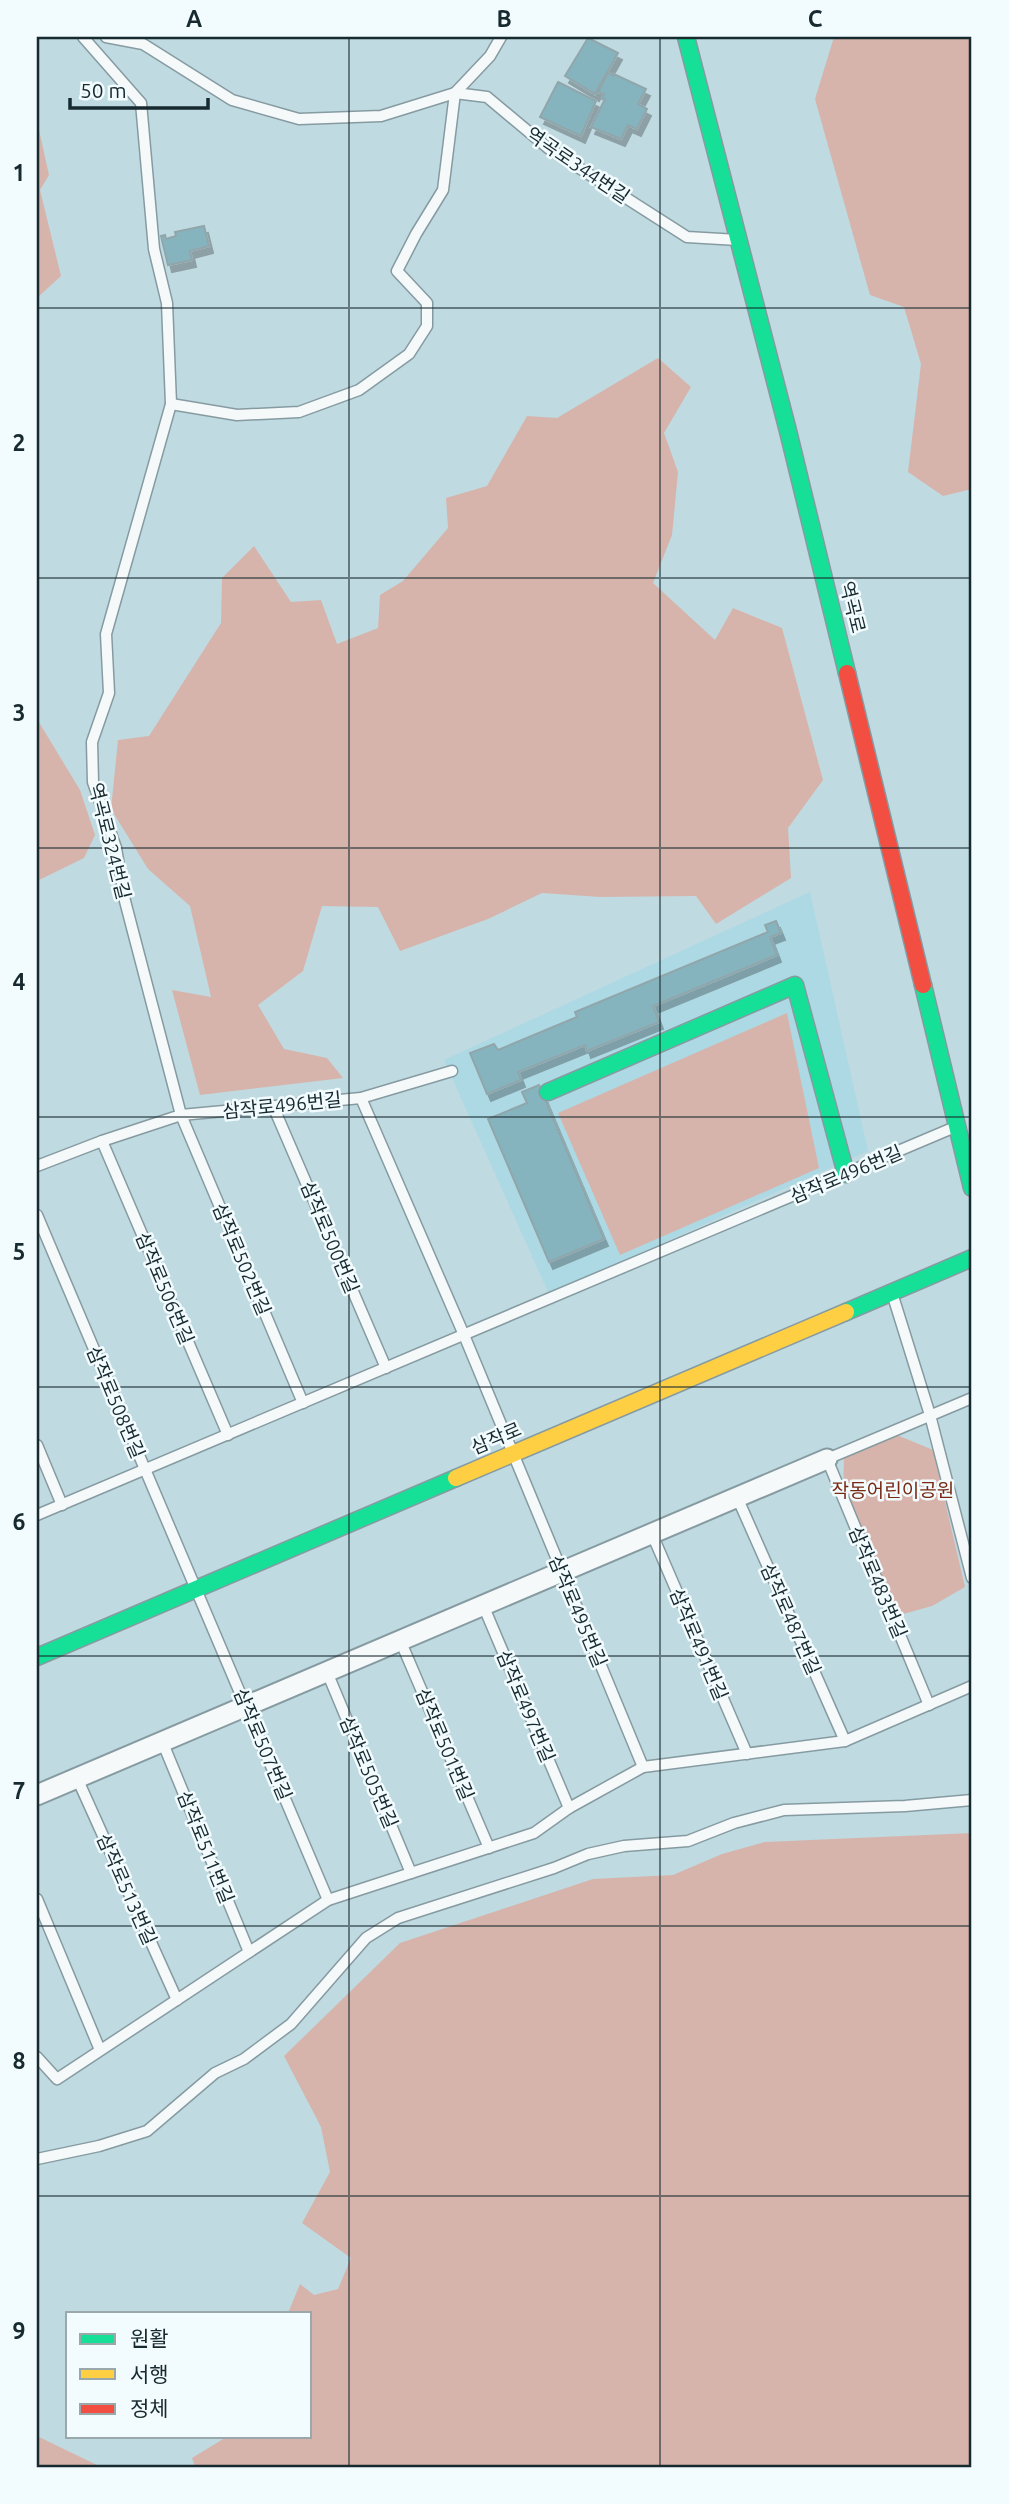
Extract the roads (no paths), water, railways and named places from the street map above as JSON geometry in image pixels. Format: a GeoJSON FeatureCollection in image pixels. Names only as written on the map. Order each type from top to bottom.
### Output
{"type":"FeatureCollection","features":[{"type":"Feature","properties":{"kind":"street","name":"역곡로"},"geometry":{"type":"LineString","coordinates":[[686,37],[788,431],[972,1188]]}},
{"type":"Feature","properties":{"kind":"street"},"geometry":{"type":"LineString","coordinates":[[548,1092],[796,985],[846,1174]]}},
{"type":"Feature","properties":{"kind":"street","name":"삼작로"},"geometry":{"type":"LineString","coordinates":[[37,1657],[972,1258]]}},
{"type":"Feature","properties":{"kind":"street"},"geometry":{"type":"LineString","coordinates":[[37,1795],[827,1460]]}},
{"type":"Feature","properties":{"kind":"lane","name":"역곡로324번길"},"geometry":{"type":"LineString","coordinates":[[83,37],[141,103],[154,249],[167,303],[171,404],[106,634],[110,693],[92,742],[93,782],[116,848],[125,901],[181,1115]]}},
{"type":"Feature","properties":{"kind":"lane","name":"역곡로344번길"},"geometry":{"type":"LineString","coordinates":[[106,37],[143,44],[232,100],[299,119],[381,116],[455,93],[486,97],[548,148],[687,237],[738,240]]}},
{"type":"Feature","properties":{"kind":"lane"},"geometry":{"type":"LineString","coordinates":[[171,404],[237,415],[299,412],[359,390],[409,354],[427,326],[427,303],[397,271],[415,234],[443,190],[455,93],[490,56],[501,37]]}},
{"type":"Feature","properties":{"kind":"lane"},"geometry":{"type":"LineString","coordinates":[[361,1098],[452,1071]]}},
{"type":"Feature","properties":{"kind":"lane","name":"삼작로496번길"},"geometry":{"type":"LineString","coordinates":[[37,1166],[181,1115],[361,1098],[464,1335],[512,1454]]}},
{"type":"Feature","properties":{"kind":"lane","name":"삼작로500번길"},"geometry":{"type":"LineString","coordinates":[[273,1106],[386,1368]]}},
{"type":"Feature","properties":{"kind":"lane","name":"삼작로502번길"},"geometry":{"type":"LineString","coordinates":[[181,1115],[303,1404]]}},
{"type":"Feature","properties":{"kind":"lane","name":"삼작로496번길"},"geometry":{"type":"LineString","coordinates":[[464,1335],[958,1126]]}},
{"type":"Feature","properties":{"kind":"lane","name":"삼작로506번길"},"geometry":{"type":"LineString","coordinates":[[102,1141],[228,1435]]}},
{"type":"Feature","properties":{"kind":"lane","name":"삼작로508번길"},"geometry":{"type":"LineString","coordinates":[[37,1214],[197,1588]]}},
{"type":"Feature","properties":{"kind":"lane"},"geometry":{"type":"LineString","coordinates":[[892,1292],[930,1415],[972,1578]]}},
{"type":"Feature","properties":{"kind":"lane"},"geometry":{"type":"LineString","coordinates":[[37,1515],[464,1335]]}},
{"type":"Feature","properties":{"kind":"lane"},"geometry":{"type":"LineString","coordinates":[[827,1460],[972,1398]]}},
{"type":"Feature","properties":{"kind":"lane"},"geometry":{"type":"LineString","coordinates":[[37,1445],[62,1505]]}},
{"type":"Feature","properties":{"kind":"lane","name":"삼작로495번길"},"geometry":{"type":"LineString","coordinates":[[512,1454],[643,1767]]}},
{"type":"Feature","properties":{"kind":"lane","name":"삼작로483번길"},"geometry":{"type":"LineString","coordinates":[[827,1460],[929,1705]]}},
{"type":"Feature","properties":{"kind":"lane","name":"삼작로487번길"},"geometry":{"type":"LineString","coordinates":[[737,1497],[845,1741]]}},
{"type":"Feature","properties":{"kind":"lane","name":"삼작로491번길"},"geometry":{"type":"LineString","coordinates":[[652,1534],[747,1754]]}},
{"type":"Feature","properties":{"kind":"lane","name":"삼작로507번길"},"geometry":{"type":"LineString","coordinates":[[197,1588],[328,1900]]}},
{"type":"Feature","properties":{"kind":"lane","name":"삼작로497번길"},"geometry":{"type":"LineString","coordinates":[[483,1605],[569,1808]]}},
{"type":"Feature","properties":{"kind":"lane","name":"삼작로501번길"},"geometry":{"type":"LineString","coordinates":[[400,1640],[489,1848]]}},
{"type":"Feature","properties":{"kind":"lane","name":"삼작로505번길"},"geometry":{"type":"LineString","coordinates":[[327,1672],[411,1873]]}},
{"type":"Feature","properties":{"kind":"lane"},"geometry":{"type":"LineString","coordinates":[[37,2057],[57,2079],[328,1900],[534,1833],[569,1808],[643,1767],[845,1741],[972,1686]]}},
{"type":"Feature","properties":{"kind":"lane","name":"삼작로511번길"},"geometry":{"type":"LineString","coordinates":[[162,1741],[249,1952]]}},
{"type":"Feature","properties":{"kind":"lane","name":"삼작로513번길"},"geometry":{"type":"LineString","coordinates":[[77,1777],[177,2000]]}},
{"type":"Feature","properties":{"kind":"lane"},"geometry":{"type":"LineString","coordinates":[[37,2159],[99,2146],[147,2131],[215,2073],[244,2059],[291,2024],[366,1938],[398,1919],[589,1854],[624,1846],[688,1840],[734,1823],[784,1810],[905,1806],[972,1800]]}},
{"type":"Feature","properties":{"kind":"lane"},"geometry":{"type":"LineString","coordinates":[[37,1899],[100,2050]]}},
{"type":"Feature","properties":{"kind":"park label","name":"작동어린이공원"},"geometry":{"type":"Point","coordinates":[893,1490]}}]}
